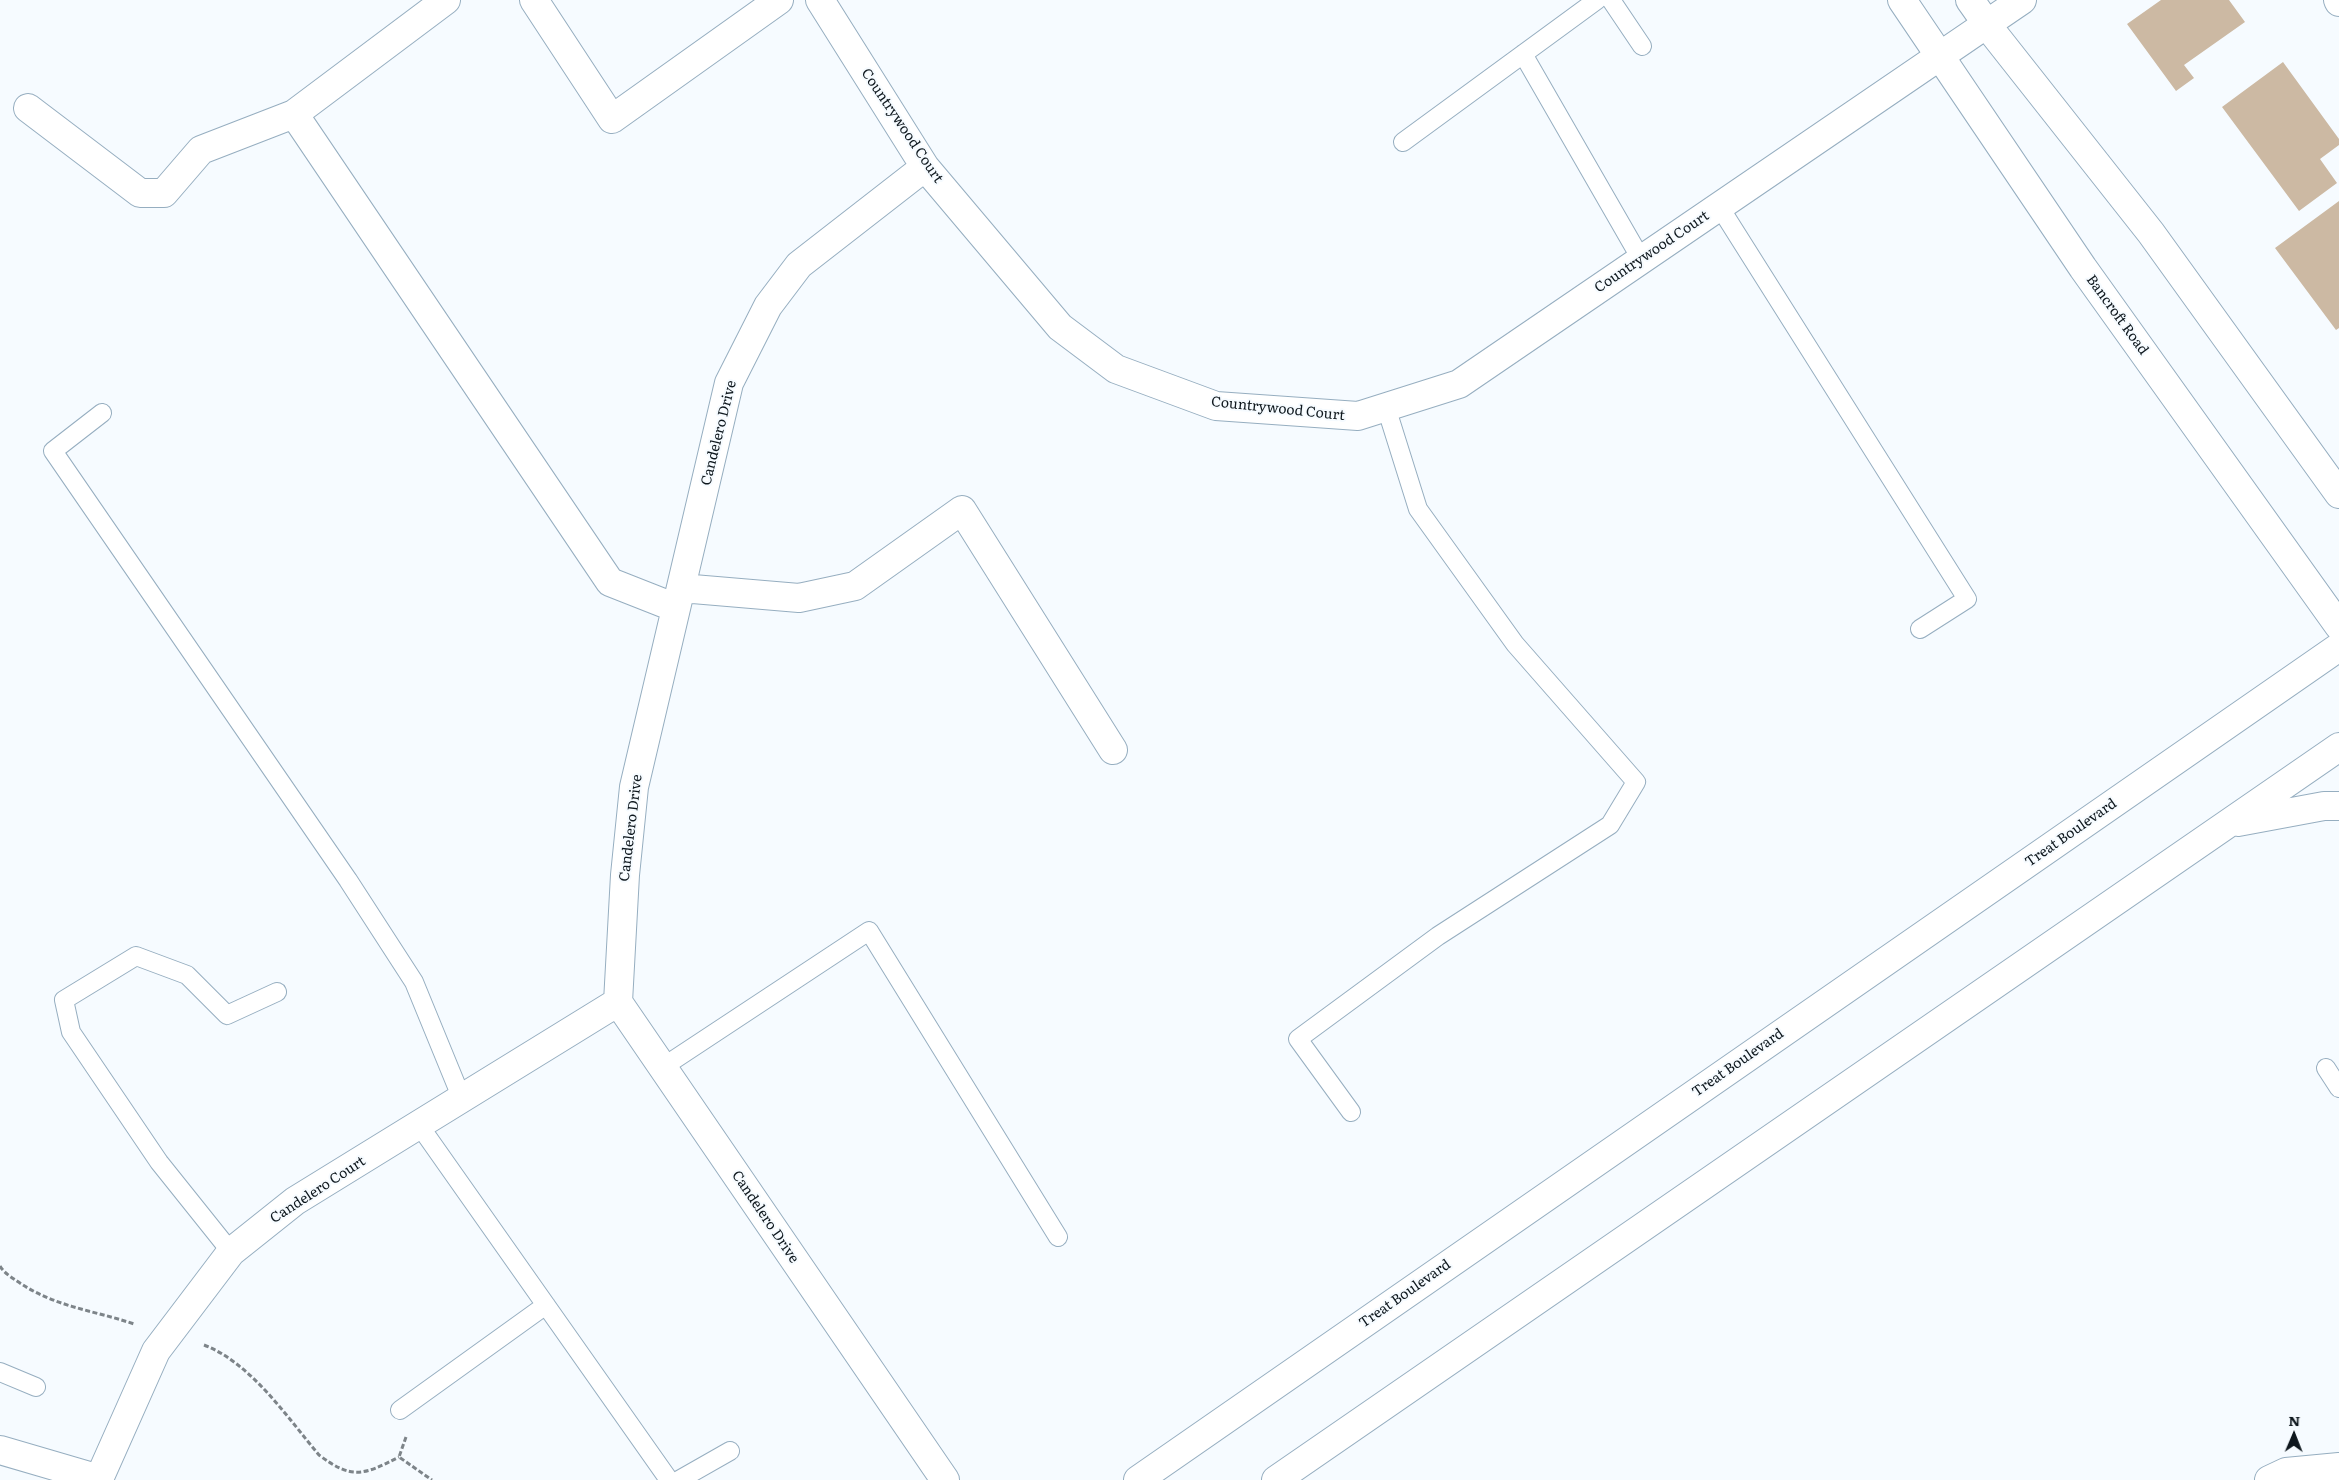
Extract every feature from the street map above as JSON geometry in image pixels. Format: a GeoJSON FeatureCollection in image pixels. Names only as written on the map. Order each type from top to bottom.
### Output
{"type":"FeatureCollection","features":[{"type":"Feature","properties":{"kind":"street"},"geometry":{"type":"LineString","coordinates":[[28,108],[140,193],[164,193],[201,150],[294,114],[446,0]]}},
{"type":"Feature","properties":{"kind":"street"},"geometry":{"type":"LineString","coordinates":[[534,0],[612,119],[779,0]]}},
{"type":"Feature","properties":{"kind":"street","name":"Countrywood Court"},"geometry":{"type":"LineString","coordinates":[[820,0],[926,167],[1060,327],[1116,369],[1216,406],[1358,416],[1459,384],[2022,0]]}},
{"type":"Feature","properties":{"kind":"street","name":"Bancroft Road"},"geometry":{"type":"LineString","coordinates":[[1902,0],[2083,268],[2339,626]]}},
{"type":"Feature","properties":{"kind":"street"},"geometry":{"type":"LineString","coordinates":[[1970,0],[2151,233],[2339,494]]}},
{"type":"Feature","properties":{"kind":"street"},"geometry":{"type":"LineString","coordinates":[[294,114],[610,582],[679,598],[799,598],[855,586],[962,510],[1114,750]]}},
{"type":"Feature","properties":{"kind":"street","name":"Candelero Drive"},"geometry":{"type":"LineString","coordinates":[[926,167],[799,265],[768,306],[730,383],[634,787],[624,875],[618,1002],[945,1480]]}},
{"type":"Feature","properties":{"kind":"street","name":"Treat Boulevard"},"geometry":{"type":"LineString","coordinates":[[1138,1480],[2339,647]]}},
{"type":"Feature","properties":{"kind":"street"},"geometry":{"type":"LineString","coordinates":[[1276,1480],[2339,747]]}},
{"type":"Feature","properties":{"kind":"street"},"geometry":{"type":"LineString","coordinates":[[2229,824],[2324,806],[2339,806]]}},
{"type":"Feature","properties":{"kind":"street","name":"Candelero Court"},"geometry":{"type":"LineString","coordinates":[[0,1450],[102,1479],[156,1351],[230,1252],[295,1201],[618,1002]]}},
{"type":"Feature","properties":{"kind":"street"},"geometry":{"type":"LineString","coordinates":[[2269,1480],[2286,1472],[2339,1467]]}},
{"type":"Feature","properties":{"kind":"lane"},"geometry":{"type":"LineString","coordinates":[[1403,142],[1524,54],[1578,6],[1597,0]]}},
{"type":"Feature","properties":{"kind":"lane"},"geometry":{"type":"LineString","coordinates":[[1611,0],[1642,46]]}},
{"type":"Feature","properties":{"kind":"lane"},"geometry":{"type":"LineString","coordinates":[[1524,54],[1641,259]]}},
{"type":"Feature","properties":{"kind":"lane"},"geometry":{"type":"LineString","coordinates":[[1719,206],[1968,599],[1920,629]]}},
{"type":"Feature","properties":{"kind":"lane"},"geometry":{"type":"LineString","coordinates":[[1350,1112],[1298,1039],[1438,936],[1610,825],[1636,782],[1515,644],[1418,509],[1386,407]]}},
{"type":"Feature","properties":{"kind":"lane"},"geometry":{"type":"LineString","coordinates":[[102,413],[53,451],[348,880],[414,982],[462,1099]]}},
{"type":"Feature","properties":{"kind":"lane"},"geometry":{"type":"LineString","coordinates":[[663,1067],[869,931],[1058,1237]]}},
{"type":"Feature","properties":{"kind":"lane"},"geometry":{"type":"LineString","coordinates":[[230,1252],[159,1162],[71,1032],[64,1000],[136,956],[187,975],[227,1015],[277,992]]}},
{"type":"Feature","properties":{"kind":"lane"},"geometry":{"type":"LineString","coordinates":[[2326,1068],[2339,1088]]}},
{"type":"Feature","properties":{"kind":"lane"},"geometry":{"type":"LineString","coordinates":[[420,1125],[669,1480]]}},
{"type":"Feature","properties":{"kind":"lane"},"geometry":{"type":"LineString","coordinates":[[400,1410],[546,1304]]}},
{"type":"Feature","properties":{"kind":"lane"},"geometry":{"type":"LineString","coordinates":[[0,1372],[36,1387]]}},
{"type":"Feature","properties":{"kind":"lane"},"geometry":{"type":"LineString","coordinates":[[679,1480],[730,1451]]}},
{"type":"Feature","properties":{"kind":"path"},"geometry":{"type":"LineString","coordinates":[[0,1266],[3,1271],[32,1291],[72,1308],[119,1319],[188,1345],[202,1344],[214,1349],[247,1371],[319,1455],[347,1472],[363,1472],[399,1457],[406,1441],[407,1429],[400,1410]]}},
{"type":"Feature","properties":{"kind":"path"},"geometry":{"type":"LineString","coordinates":[[399,1457],[432,1480]]}},
{"type":"Feature","properties":{"kind":"building"},"geometry":{"type":"Polygon","coordinates":[[[2161,0],[2229,0],[2245,22],[2184,65],[2194,78],[2176,91],[2127,24],[2161,0]]]}},
{"type":"Feature","properties":{"kind":"building"},"geometry":{"type":"Polygon","coordinates":[[[2283,62],[2339,139],[2339,145],[2320,159],[2337,183],[2299,211],[2222,107],[2283,62]]]}},
{"type":"Feature","properties":{"kind":"building"},"geometry":{"type":"Polygon","coordinates":[[[2339,201],[2339,328],[2336,330],[2275,248],[2339,201]]]}}]}
